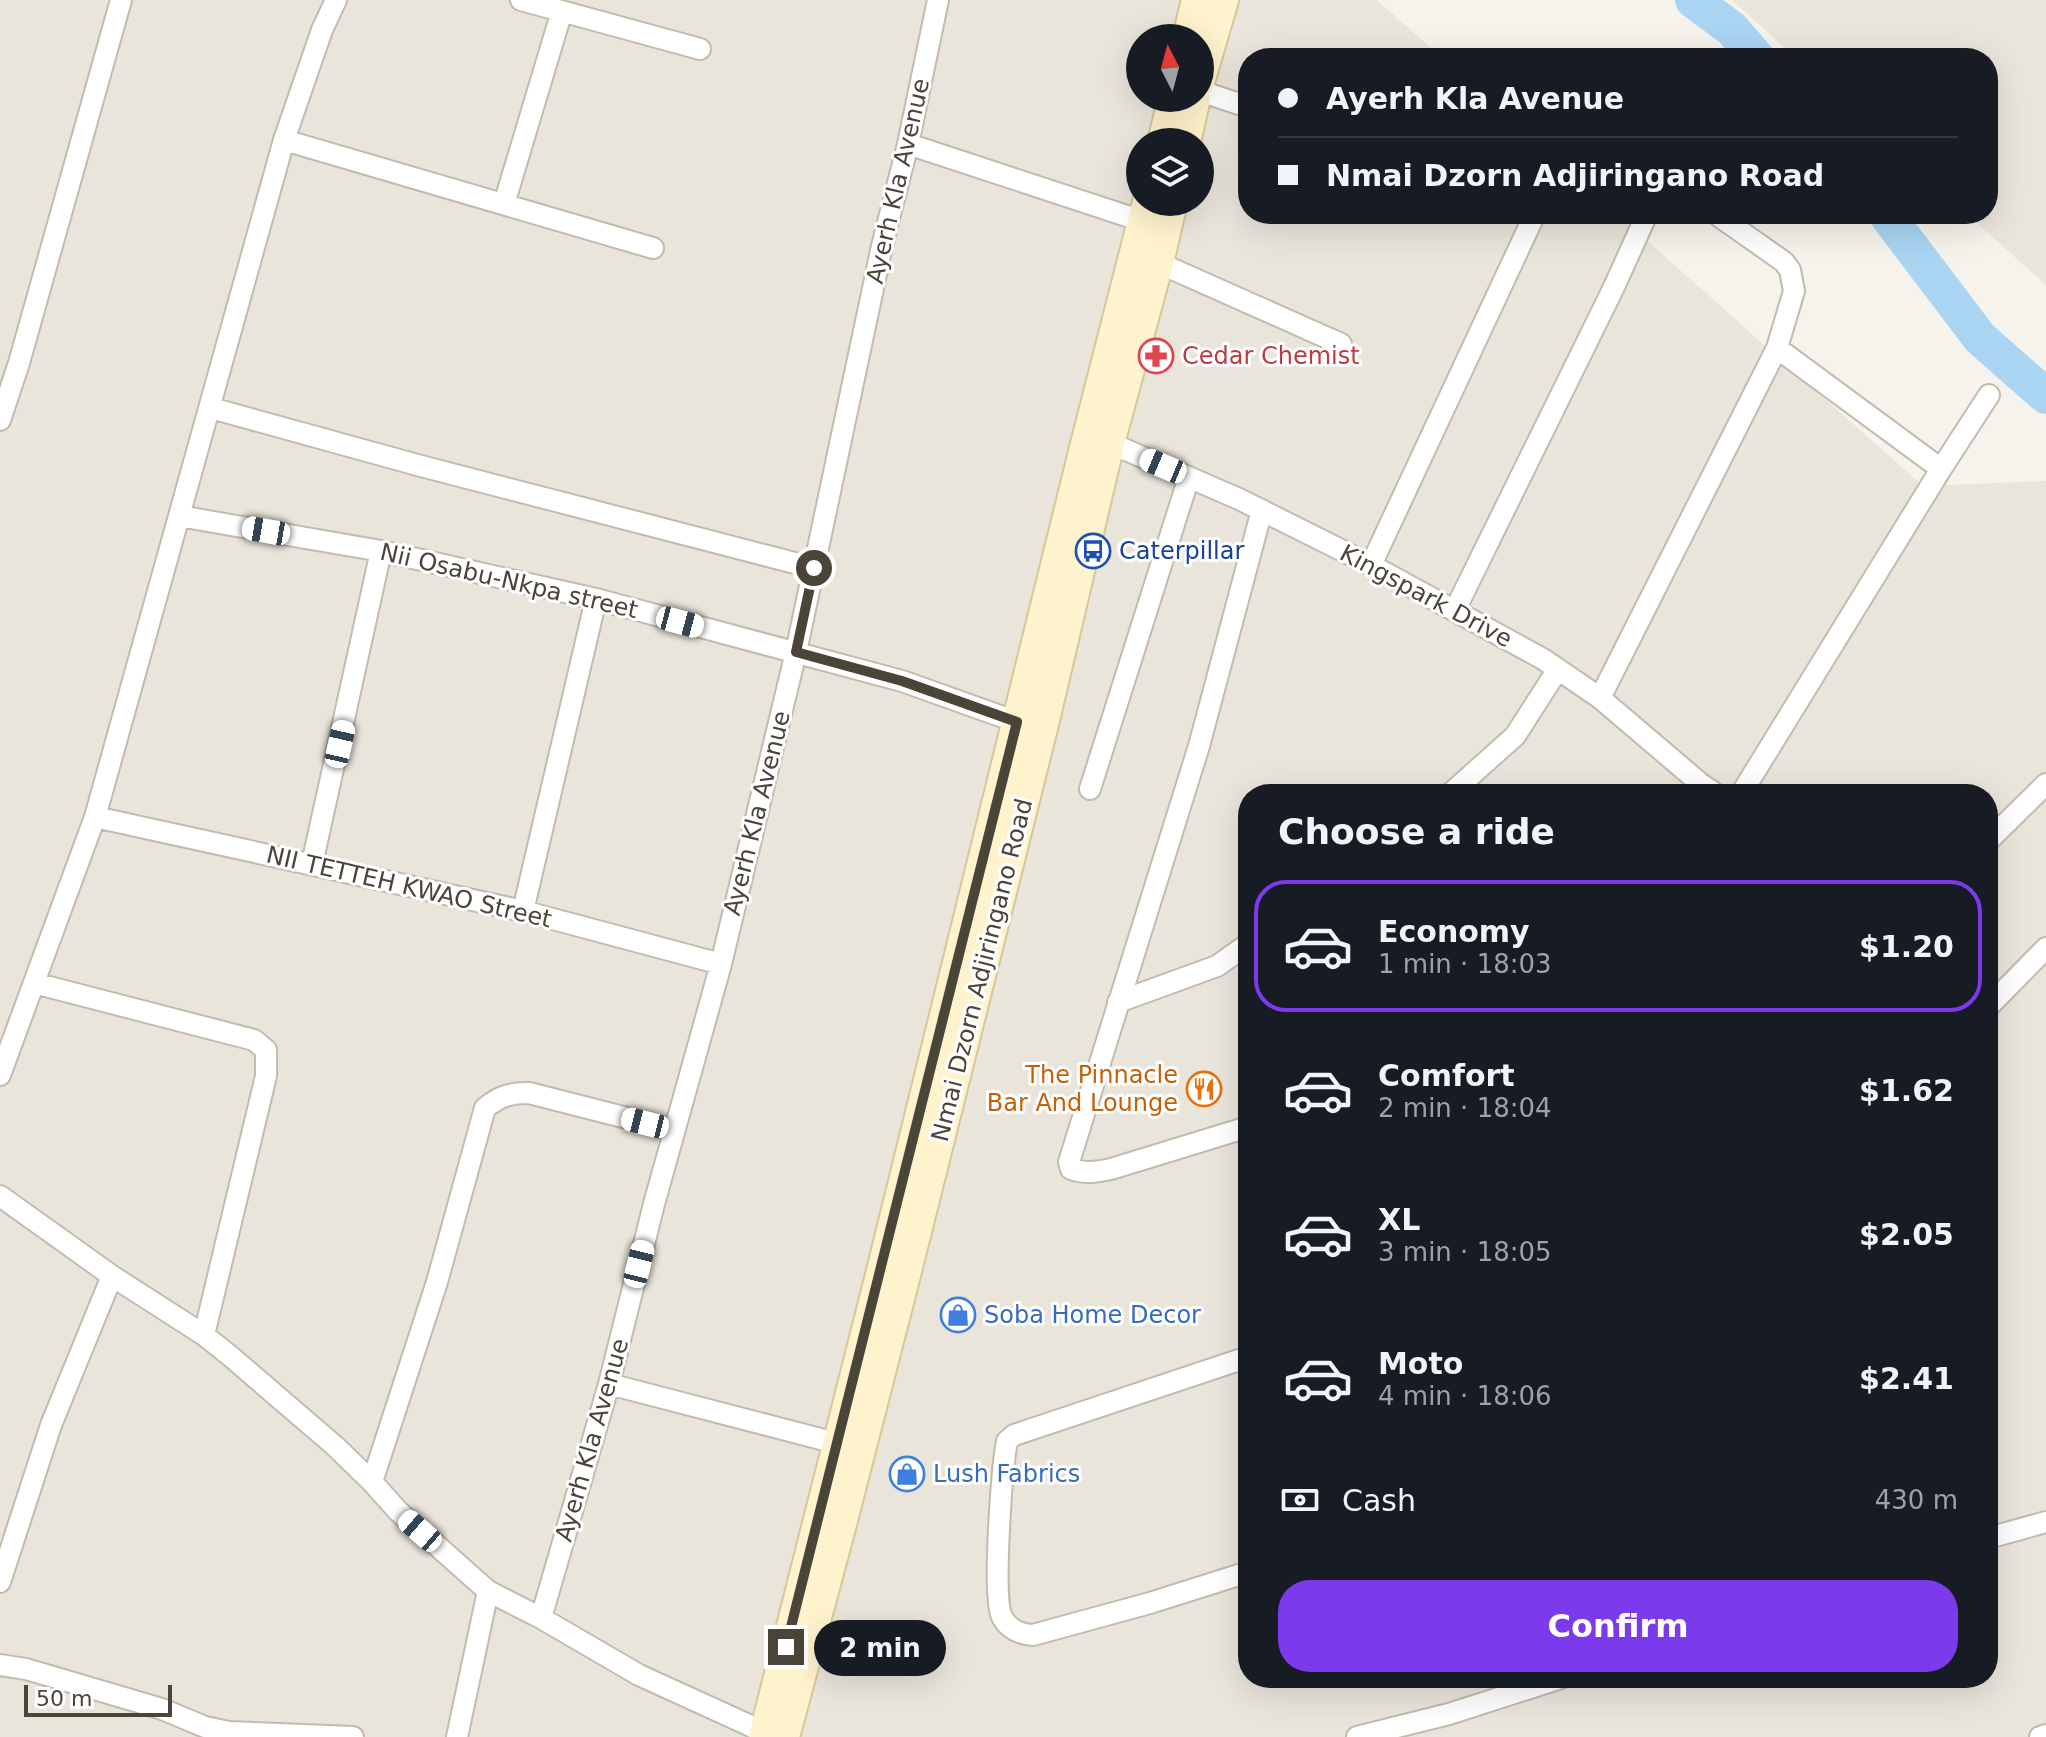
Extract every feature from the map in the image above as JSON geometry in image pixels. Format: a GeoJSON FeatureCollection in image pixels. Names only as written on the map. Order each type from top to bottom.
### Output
{"type":"FeatureCollection","features":[{"type":"Feature","properties":{"kind":"main road"},"geometry":{"type":"LineString","coordinates":[[1190,24],[1196,0]]}},
{"type":"Feature","properties":{"kind":"main road"},"geometry":{"type":"LineString","coordinates":[[1214,34],[1224,0]]}},
{"type":"Feature","properties":{"kind":"main road","name":"Nmai Dzorn Adjiringano Road"},"geometry":{"type":"LineString","coordinates":[[771,1735],[842,1524],[893,1273],[1017,722],[1144,216]]}},
{"type":"Feature","properties":{"kind":"main road","name":"Nmai Dzorn Adjiringano Road"},"geometry":{"type":"LineString","coordinates":[[771,1735],[836,1443],[893,1273],[1041,735],[1110,443],[1170,216]]}},
{"type":"Feature","properties":{"kind":"street"},"geometry":{"type":"LineString","coordinates":[[0,420],[19,363],[121,0]]}},
{"type":"Feature","properties":{"kind":"street"},"geometry":{"type":"LineString","coordinates":[[0,1075],[95,817],[284,140],[322,30],[336,0]]}},
{"type":"Feature","properties":{"kind":"street"},"geometry":{"type":"LineString","coordinates":[[521,0],[700,49]]}},
{"type":"Feature","properties":{"kind":"street","name":"Ayerh Kla Avenue"},"geometry":{"type":"LineString","coordinates":[[541,1618],[609,1384],[674,1130],[721,964],[796,652],[938,0]]}},
{"type":"Feature","properties":{"kind":"street"},"geometry":{"type":"LineString","coordinates":[[504,204],[562,11]]}},
{"type":"Feature","properties":{"kind":"street"},"geometry":{"type":"LineString","coordinates":[[1214,96],[1238,104]]}},
{"type":"Feature","properties":{"kind":"street"},"geometry":{"type":"LineString","coordinates":[[284,140],[653,248]]}},
{"type":"Feature","properties":{"kind":"street"},"geometry":{"type":"LineString","coordinates":[[908,144],[1126,206]]}},
{"type":"Feature","properties":{"kind":"street"},"geometry":{"type":"LineString","coordinates":[[1371,565],[1530,224]]}},
{"type":"Feature","properties":{"kind":"street"},"geometry":{"type":"LineString","coordinates":[[1455,610],[1642,224]]}},
{"type":"Feature","properties":{"kind":"street"},"geometry":{"type":"LineString","coordinates":[[1600,698],[1777,348],[1794,291],[1790,270],[1784,262],[1730,224]]}},
{"type":"Feature","properties":{"kind":"street"},"geometry":{"type":"LineString","coordinates":[[1159,263],[1341,344]]}},
{"type":"Feature","properties":{"kind":"street"},"geometry":{"type":"LineString","coordinates":[[1777,348],[1941,469]]}},
{"type":"Feature","properties":{"kind":"street"},"geometry":{"type":"LineString","coordinates":[[1747,784],[1989,395]]}},
{"type":"Feature","properties":{"kind":"street"},"geometry":{"type":"LineString","coordinates":[[211,408],[814,568]]}},
{"type":"Feature","properties":{"kind":"street","name":"Kingspark Drive"},"geometry":{"type":"LineString","coordinates":[[1110,443],[1262,510],[1455,610],[1558,669],[1600,698],[1696,784]]}},
{"type":"Feature","properties":{"kind":"street"},"geometry":{"type":"LineString","coordinates":[[1090,789],[1189,477]]}},
{"type":"Feature","properties":{"kind":"street"},"geometry":{"type":"LineString","coordinates":[[1238,1130],[1111,1169],[1088,1173],[1071,1169],[1069,1162],[1199,746],[1262,510]]}},
{"type":"Feature","properties":{"kind":"street","name":"Nii Osabu-Nkpa street"},"geometry":{"type":"LineString","coordinates":[[179,516],[381,551],[596,599],[902,681],[1017,722]]}},
{"type":"Feature","properties":{"kind":"street"},"geometry":{"type":"LineString","coordinates":[[312,864],[381,551]]}},
{"type":"Feature","properties":{"kind":"street"},"geometry":{"type":"LineString","coordinates":[[523,911],[596,599]]}},
{"type":"Feature","properties":{"kind":"street"},"geometry":{"type":"LineString","coordinates":[[1461,784],[1515,736],[1558,669]]}},
{"type":"Feature","properties":{"kind":"street"},"geometry":{"type":"LineString","coordinates":[[1998,831],[2046,784]]}},
{"type":"Feature","properties":{"kind":"street","name":"NII TETTEH KWAO Street"},"geometry":{"type":"LineString","coordinates":[[95,817],[523,911],[721,964]]}},
{"type":"Feature","properties":{"kind":"street"},"geometry":{"type":"LineString","coordinates":[[1998,997],[2046,948]]}},
{"type":"Feature","properties":{"kind":"street"},"geometry":{"type":"LineString","coordinates":[[1118,1002],[1217,966],[1238,951]]}},
{"type":"Feature","properties":{"kind":"street"},"geometry":{"type":"LineString","coordinates":[[34,983],[254,1040],[266,1050],[266,1076],[204,1335]]}},
{"type":"Feature","properties":{"kind":"street"},"geometry":{"type":"LineString","coordinates":[[372,1482],[437,1282],[485,1108],[499,1097],[529,1093],[674,1130]]}},
{"type":"Feature","properties":{"kind":"street"},"geometry":{"type":"LineString","coordinates":[[0,1196],[112,1276],[204,1335],[335,1446],[398,1511],[488,1591],[639,1675],[771,1735]]}},
{"type":"Feature","properties":{"kind":"street"},"geometry":{"type":"LineString","coordinates":[[0,1582],[51,1425],[112,1276]]}},
{"type":"Feature","properties":{"kind":"street"},"geometry":{"type":"LineString","coordinates":[[1238,1360],[1014,1435],[1007,1441],[999,1549],[1001,1615],[1009,1627],[1021,1634],[1033,1635],[1238,1575]]}},
{"type":"Feature","properties":{"kind":"street"},"geometry":{"type":"LineString","coordinates":[[609,1384],[836,1443]]}},
{"type":"Feature","properties":{"kind":"street"},"geometry":{"type":"LineString","coordinates":[[1998,1535],[2046,1522]]}},
{"type":"Feature","properties":{"kind":"street"},"geometry":{"type":"LineString","coordinates":[[457,1737],[488,1591]]}},
{"type":"Feature","properties":{"kind":"street"},"geometry":{"type":"LineString","coordinates":[[0,1665],[26,1669],[229,1732],[353,1737]]}},
{"type":"Feature","properties":{"kind":"street"},"geometry":{"type":"LineString","coordinates":[[1357,1737],[1449,1714],[1530,1688]]}},
{"type":"Feature","properties":{"kind":"shaded area"},"geometry":{"type":"Polygon","coordinates":[[[0,0],[1377,0],[1431,48],[1238,48],[1238,224],[1628,224],[1923,486],[2046,481],[2046,1737],[0,1737],[0,0]]]}},
{"type":"Feature","properties":{"kind":"shaded area"},"geometry":{"type":"Polygon","coordinates":[[[1732,0],[2046,0],[2046,285],[1978,224],[1998,224],[1998,48],[1785,48],[1732,0]]]}},
{"type":"Feature","properties":{"kind":"waterway"},"geometry":{"type":"LineString","coordinates":[[1693,0],[1732,29],[1748,48]]}},
{"type":"Feature","properties":{"kind":"waterway"},"geometry":{"type":"LineString","coordinates":[[1894,224],[1980,338],[2046,396]]}},
{"type":"Feature","properties":{"kind":"place","name":"Cedar Chemist"},"geometry":{"type":"Point","coordinates":[1156,356]}},
{"type":"Feature","properties":{"kind":"place","name":"Caterpillar"},"geometry":{"type":"Point","coordinates":[1093,551]}},
{"type":"Feature","properties":{"kind":"place","name":"The Pinnacle Bar And Lounge"},"geometry":{"type":"Point","coordinates":[1204,1089]}},
{"type":"Feature","properties":{"kind":"place","name":"Soba Home Decor"},"geometry":{"type":"Point","coordinates":[958,1315]}},
{"type":"Feature","properties":{"kind":"place","name":"Lush Fabrics"},"geometry":{"type":"Point","coordinates":[907,1474]}},
{"type":"Feature","properties":{"kind":"route"},"geometry":{"type":"LineString","coordinates":[[786,1647],[1017,722],[902,681],[796,652],[814,568]]}}]}
